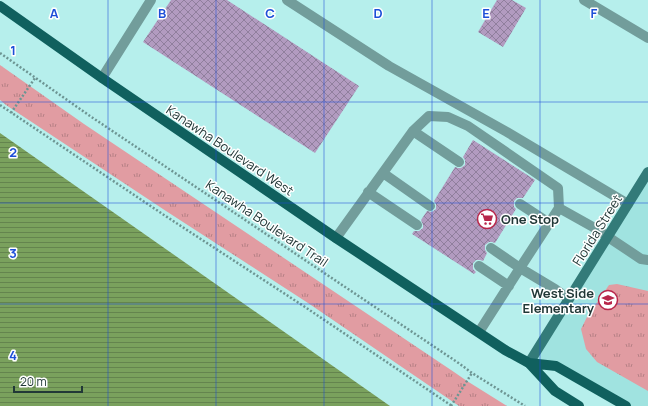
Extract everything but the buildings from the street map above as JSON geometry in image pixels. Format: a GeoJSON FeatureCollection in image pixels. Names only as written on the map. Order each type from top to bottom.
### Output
{"type":"FeatureCollection","features":[{"type":"Feature","properties":{"kind":"main road","name":"Kanawha Boulevard West"},"geometry":{"type":"LineString","coordinates":[[0,6],[102,78],[336,238],[505,350],[529,363],[555,391],[579,406]]}},
{"type":"Feature","properties":{"kind":"main road","name":"Kanawha Boulevard West"},"geometry":{"type":"LineString","coordinates":[[529,363],[556,366],[626,406]]}},
{"type":"Feature","properties":{"kind":"street"},"geometry":{"type":"LineString","coordinates":[[102,78],[151,0]]}},
{"type":"Feature","properties":{"kind":"street"},"geometry":{"type":"LineString","coordinates":[[287,0],[389,66],[507,132],[628,204]]}},
{"type":"Feature","properties":{"kind":"street"},"geometry":{"type":"LineString","coordinates":[[584,0],[648,38]]}},
{"type":"Feature","properties":{"kind":"street"},"geometry":{"type":"LineString","coordinates":[[336,238],[413,131],[428,116],[448,117],[468,126],[558,188],[559,208],[479,332]]}},
{"type":"Feature","properties":{"kind":"street"},"geometry":{"type":"LineString","coordinates":[[413,131],[459,162]]}},
{"type":"Feature","properties":{"kind":"street","name":"Florida Street"},"geometry":{"type":"LineString","coordinates":[[529,363],[648,172]]}},
{"type":"Feature","properties":{"kind":"street"},"geometry":{"type":"LineString","coordinates":[[383,173],[430,206]]}},
{"type":"Feature","properties":{"kind":"street"},"geometry":{"type":"LineString","coordinates":[[368,192],[418,226]]}},
{"type":"Feature","properties":{"kind":"street"},"geometry":{"type":"LineString","coordinates":[[520,204],[549,223]]}},
{"type":"Feature","properties":{"kind":"street"},"geometry":{"type":"LineString","coordinates":[[559,208],[593,227],[641,259],[648,260]]}},
{"type":"Feature","properties":{"kind":"street"},"geometry":{"type":"LineString","coordinates":[[491,248],[569,299]]}},
{"type":"Feature","properties":{"kind":"street"},"geometry":{"type":"LineString","coordinates":[[479,266],[509,286]]}},
{"type":"Feature","properties":{"kind":"path","name":"Kanawha Boulevard Trail"},"geometry":{"type":"LineString","coordinates":[[0,53],[103,125],[472,373],[525,406]]}},
{"type":"Feature","properties":{"kind":"path"},"geometry":{"type":"LineString","coordinates":[[11,113],[35,78]]}},
{"type":"Feature","properties":{"kind":"path"},"geometry":{"type":"LineString","coordinates":[[0,105],[305,307],[451,406],[472,373]]}},
{"type":"Feature","properties":{"kind":"shaded area"},"geometry":{"type":"Polygon","coordinates":[[[0,133],[390,406],[0,406],[0,133]]]}},
{"type":"Feature","properties":{"kind":"shaded area","name":"West Side Elementary"},"geometry":{"type":"Polygon","coordinates":[[[648,172],[648,406],[626,406],[569,372],[529,363],[648,172]]]}},
{"type":"Feature","properties":{"kind":"green space"},"geometry":{"type":"Polygon","coordinates":[[[0,65],[84,124],[467,381],[507,406],[459,406],[308,303],[6,105],[0,100],[0,65]]]}},
{"type":"Feature","properties":{"kind":"green space"},"geometry":{"type":"Polygon","coordinates":[[[617,284],[648,291],[648,391],[597,362],[586,349],[581,329],[587,317],[609,285],[617,284]]]}},
{"type":"Feature","properties":{"kind":"place","name":"One Stop"},"geometry":{"type":"Point","coordinates":[487,219]}},
{"type":"Feature","properties":{"kind":"place","name":"West Side Elementary"},"geometry":{"type":"Point","coordinates":[608,300]}}]}
